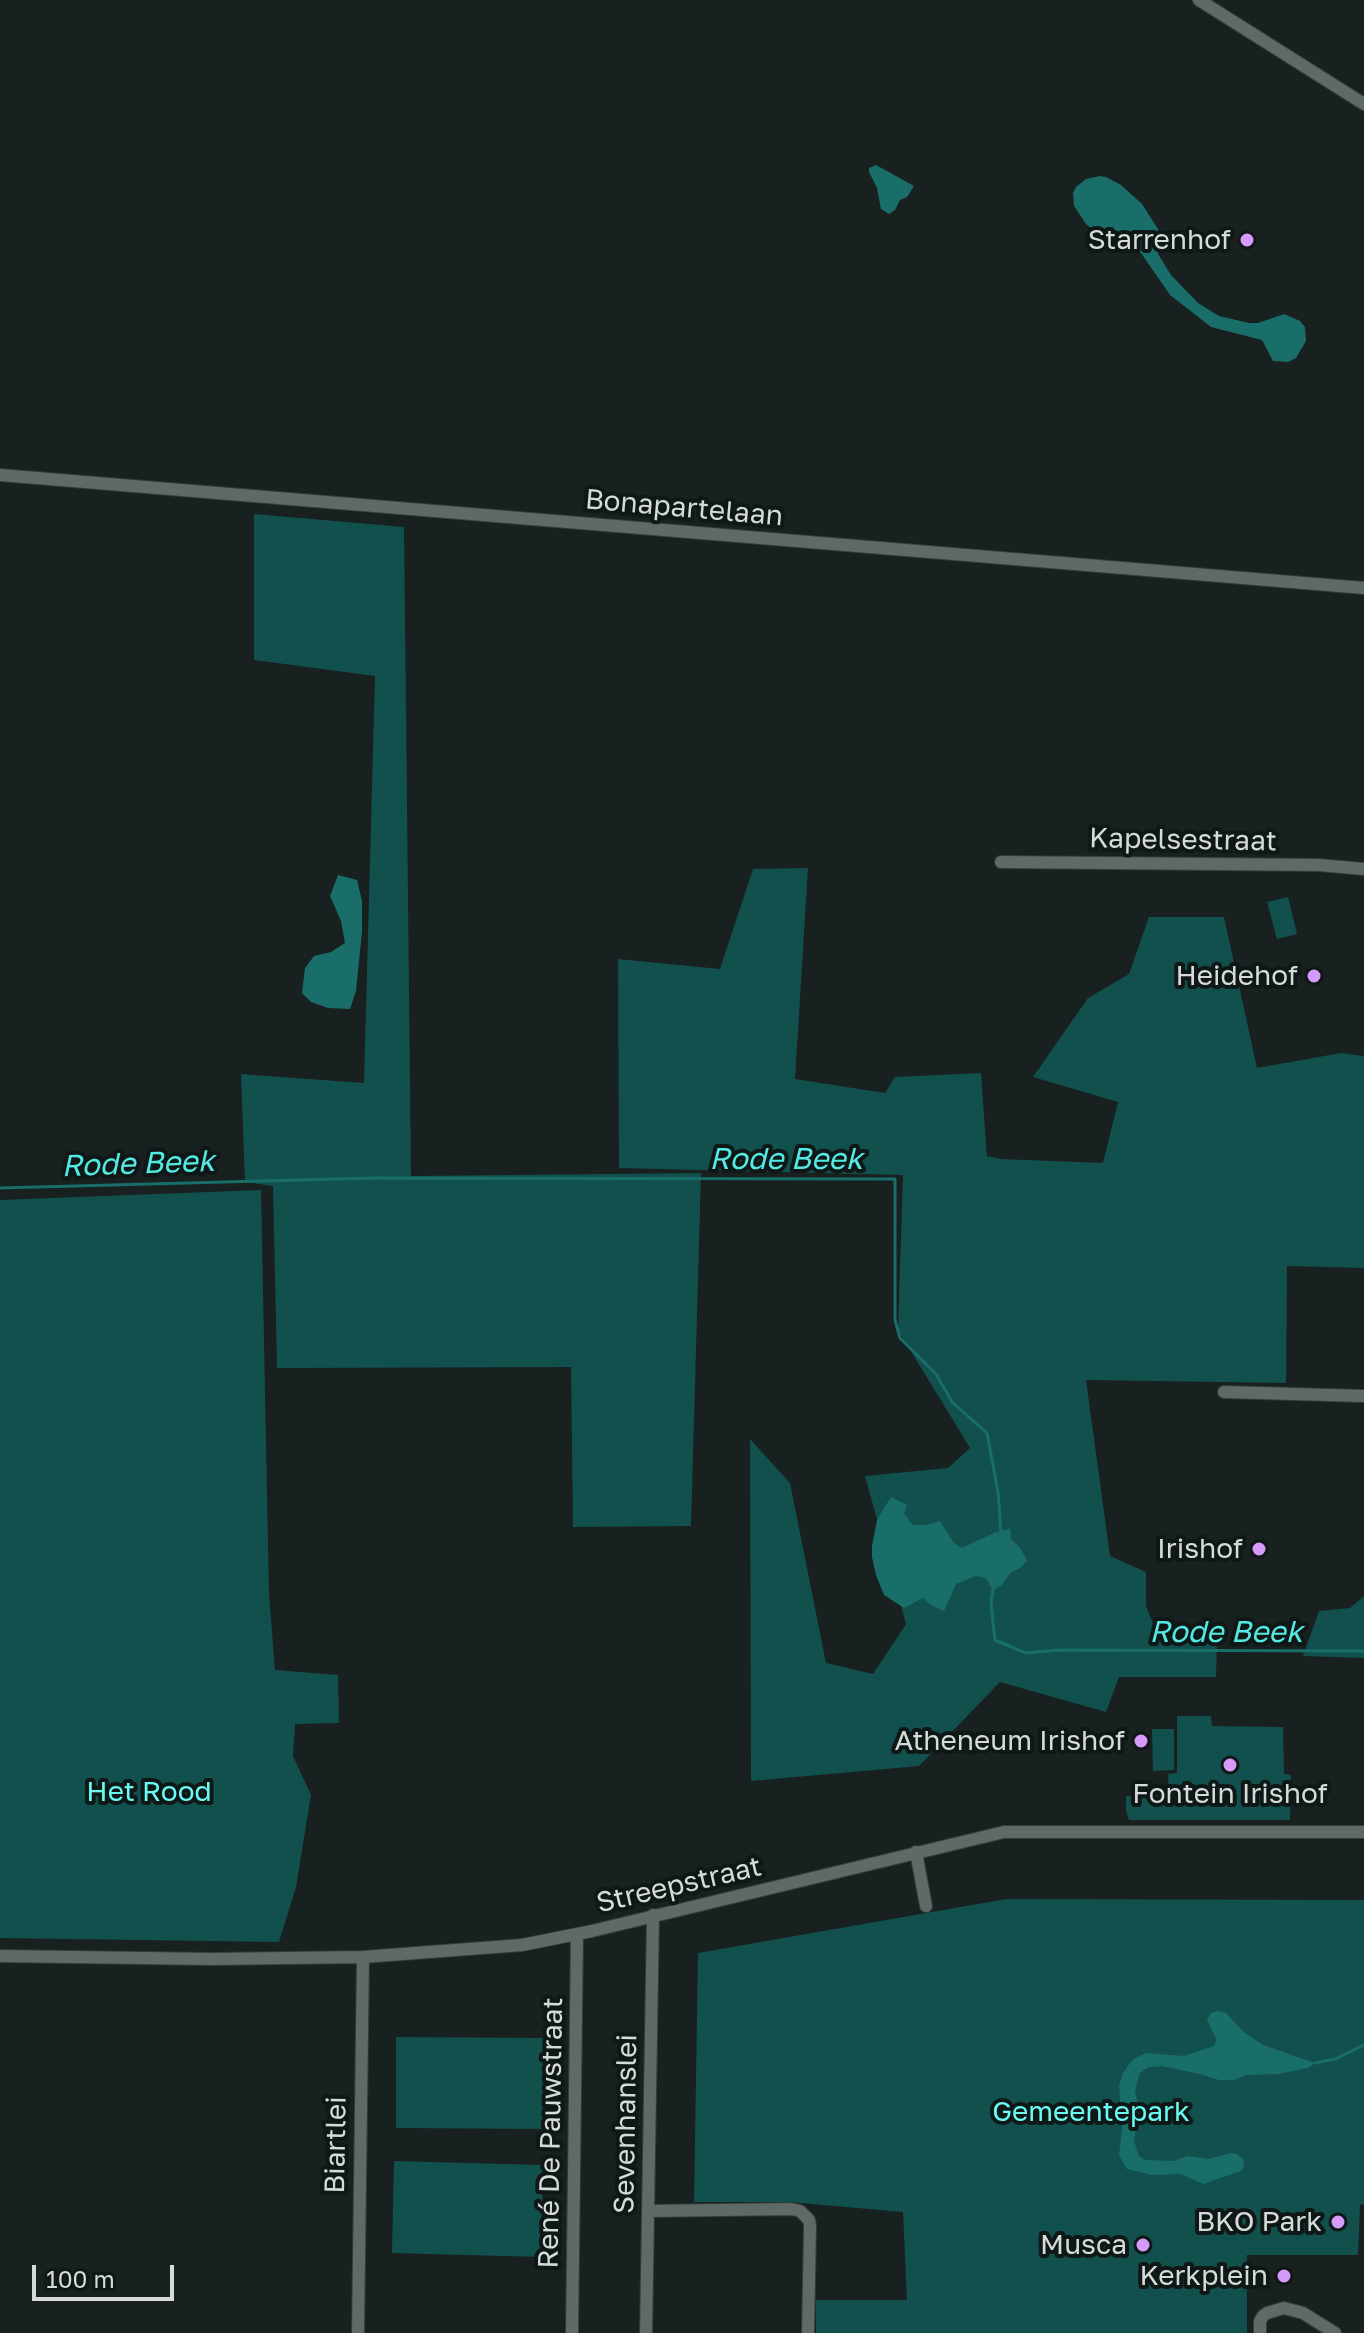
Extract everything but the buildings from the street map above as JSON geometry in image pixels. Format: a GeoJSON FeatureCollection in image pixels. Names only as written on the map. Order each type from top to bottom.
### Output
{"type":"FeatureCollection","features":[{"type":"Feature","properties":{"kind":"street"},"geometry":{"type":"LineString","coordinates":[[1199,0],[1364,104]]}},
{"type":"Feature","properties":{"kind":"street","name":"Bonapartelaan"},"geometry":{"type":"LineString","coordinates":[[0,475],[1364,588]]}},
{"type":"Feature","properties":{"kind":"street","name":"Kapelsestraat"},"geometry":{"type":"LineString","coordinates":[[1001,862],[1288,864],[1364,869]]}},
{"type":"Feature","properties":{"kind":"street"},"geometry":{"type":"LineString","coordinates":[[1224,1392],[1364,1396]]}},
{"type":"Feature","properties":{"kind":"street","name":"Streepstraat"},"geometry":{"type":"LineString","coordinates":[[0,1956],[269,1959],[363,1957],[522,1945],[1004,1832],[1364,1832]]}},
{"type":"Feature","properties":{"kind":"street"},"geometry":{"type":"LineString","coordinates":[[916,1852],[926,1906]]}},
{"type":"Feature","properties":{"kind":"street","name":"Sevenhanslei"},"geometry":{"type":"LineString","coordinates":[[646,2333],[653,1915]]}},
{"type":"Feature","properties":{"kind":"street","name":"René De Pauwstraat"},"geometry":{"type":"LineString","coordinates":[[572,2333],[577,1934]]}},
{"type":"Feature","properties":{"kind":"street","name":"Biartlei"},"geometry":{"type":"LineString","coordinates":[[358,2333],[363,1957]]}},
{"type":"Feature","properties":{"kind":"street"},"geometry":{"type":"LineString","coordinates":[[649,2211],[800,2211],[810,2226],[808,2333]]}},
{"type":"Feature","properties":{"kind":"street"},"geometry":{"type":"LineString","coordinates":[[1260,2333],[1260,2321],[1267,2313],[1284,2308],[1303,2313],[1335,2333]]}},
{"type":"Feature","properties":{"kind":"green space"},"geometry":{"type":"Polygon","coordinates":[[[254,514],[404,527],[411,1176],[701,1173],[691,1526],[573,1527],[571,1367],[277,1368],[273,1186],[245,1182],[241,1074],[364,1083],[375,676],[254,660],[254,514]]]}},
{"type":"Feature","properties":{"kind":"green space"},"geometry":{"type":"Polygon","coordinates":[[[808,868],[795,1079],[885,1093],[895,1077],[981,1073],[987,1156],[1000,1159],[1103,1163],[1118,1102],[1033,1077],[1088,998],[1129,974],[1149,917],[1224,917],[1257,1068],[1341,1053],[1364,1056],[1364,1268],[1287,1266],[1286,1383],[1086,1380],[1110,1556],[1146,1572],[1146,1606],[1160,1641],[1217,1642],[1216,1677],[1119,1677],[1106,1712],[1000,1682],[919,1766],[751,1781],[750,1439],[790,1483],[826,1663],[873,1674],[906,1624],[865,1476],[948,1468],[970,1448],[898,1330],[903,1175],[619,1168],[618,959],[720,969],[753,869],[808,868]]]}},
{"type":"Feature","properties":{"kind":"green space"},"geometry":{"type":"Polygon","coordinates":[[[1288,897],[1297,934],[1277,939],[1267,902],[1288,897]]]}},
{"type":"Feature","properties":{"kind":"green space","name":"Het Rood"},"geometry":{"type":"Polygon","coordinates":[[[261,1190],[269,1594],[275,1670],[338,1675],[339,1723],[295,1724],[293,1756],[311,1795],[296,1887],[279,1942],[0,1938],[0,1200],[261,1190]]]}},
{"type":"Feature","properties":{"kind":"green space"},"geometry":{"type":"Polygon","coordinates":[[[1364,1596],[1364,1658],[1303,1656],[1319,1611],[1350,1608],[1364,1596]]]}},
{"type":"Feature","properties":{"kind":"green space"},"geometry":{"type":"Polygon","coordinates":[[[1177,1716],[1211,1716],[1212,1726],[1283,1727],[1284,1774],[1291,1775],[1290,1820],[1129,1820],[1126,1796],[1169,1795],[1168,1774],[1177,1773],[1177,1716]]]}},
{"type":"Feature","properties":{"kind":"green space"},"geometry":{"type":"Polygon","coordinates":[[[1152,1729],[1174,1729],[1174,1770],[1153,1771],[1152,1729]]]}},
{"type":"Feature","properties":{"kind":"green space","name":"Gemeentepark"},"geometry":{"type":"Polygon","coordinates":[[[1006,1899],[1364,1900],[1364,2204],[1360,2205],[1358,2255],[1247,2255],[1247,2333],[816,2333],[816,2300],[907,2300],[903,2212],[789,2202],[694,2202],[698,1953],[1006,1899]]]}},
{"type":"Feature","properties":{"kind":"green space"},"geometry":{"type":"Polygon","coordinates":[[[396,2037],[544,2038],[544,2129],[396,2128],[396,2037]]]}},
{"type":"Feature","properties":{"kind":"green space"},"geometry":{"type":"Polygon","coordinates":[[[394,2161],[543,2165],[541,2257],[392,2253],[394,2161]]]}},
{"type":"Feature","properties":{"kind":"shaded area"},"geometry":{"type":"Polygon","coordinates":[[[876,165],[914,186],[889,214],[881,209],[877,188],[869,172],[869,168],[876,165]]]}},
{"type":"Feature","properties":{"kind":"shaded area"},"geometry":{"type":"Polygon","coordinates":[[[1100,176],[1121,185],[1142,204],[1158,229],[1158,254],[1171,275],[1198,303],[1219,316],[1249,323],[1284,314],[1300,321],[1305,327],[1306,341],[1296,358],[1288,362],[1273,361],[1262,340],[1211,327],[1170,295],[1129,241],[1092,229],[1086,224],[1074,206],[1073,193],[1086,179],[1100,176]]]}},
{"type":"Feature","properties":{"kind":"shaded area"},"geometry":{"type":"Polygon","coordinates":[[[338,875],[357,880],[362,901],[356,991],[350,1009],[328,1008],[311,1002],[302,993],[305,968],[314,956],[331,952],[345,943],[341,921],[330,896],[338,875]]]}},
{"type":"Feature","properties":{"kind":"shaded area"},"geometry":{"type":"Polygon","coordinates":[[[891,1497],[907,1505],[904,1514],[913,1525],[940,1521],[954,1543],[962,1548],[1010,1529],[1011,1539],[1027,1560],[993,1590],[986,1578],[976,1576],[956,1584],[944,1611],[923,1598],[904,1608],[884,1595],[872,1557],[877,1520],[891,1497]]]}},
{"type":"Feature","properties":{"kind":"shaded area"},"geometry":{"type":"Polygon","coordinates":[[[1211,2013],[1226,2013],[1244,2032],[1263,2045],[1315,2063],[1308,2068],[1278,2074],[1247,2075],[1234,2080],[1219,2080],[1162,2066],[1149,2067],[1140,2073],[1135,2091],[1139,2111],[1134,2141],[1139,2156],[1145,2160],[1173,2161],[1188,2156],[1208,2159],[1231,2153],[1243,2159],[1244,2165],[1241,2171],[1203,2184],[1181,2174],[1152,2175],[1127,2169],[1119,2156],[1122,2127],[1119,2086],[1123,2073],[1133,2059],[1146,2053],[1184,2056],[1214,2046],[1217,2040],[1207,2020],[1211,2013]]]}},
{"type":"Feature","properties":{"kind":"waterway","name":"Rode Beek"},"geometry":{"type":"LineString","coordinates":[[0,1188],[373,1178],[895,1179],[895,1320],[900,1338],[936,1374],[952,1402],[987,1433],[998,1492],[1001,1533]]}},
{"type":"Feature","properties":{"kind":"waterway","name":"Rode Beek"},"geometry":{"type":"LineString","coordinates":[[993,1588],[991,1603],[995,1640],[1026,1653],[1060,1650],[1364,1651]]}},
{"type":"Feature","properties":{"kind":"waterway"},"geometry":{"type":"LineString","coordinates":[[1315,2063],[1335,2059],[1364,2045]]}},
{"type":"Feature","properties":{"kind":"place","name":"Starrenhof"},"geometry":{"type":"Point","coordinates":[1247,240]}},
{"type":"Feature","properties":{"kind":"place","name":"Heidehof"},"geometry":{"type":"Point","coordinates":[1314,976]}},
{"type":"Feature","properties":{"kind":"place","name":"Irishof"},"geometry":{"type":"Point","coordinates":[1259,1549]}},
{"type":"Feature","properties":{"kind":"place","name":"Atheneum Irishof"},"geometry":{"type":"Point","coordinates":[1141,1741]}},
{"type":"Feature","properties":{"kind":"place","name":"Fontein Irishof"},"geometry":{"type":"Point","coordinates":[1230,1765]}},
{"type":"Feature","properties":{"kind":"place","name":"BKO Park"},"geometry":{"type":"Point","coordinates":[1338,2222]}},
{"type":"Feature","properties":{"kind":"place","name":"Musca"},"geometry":{"type":"Point","coordinates":[1143,2245]}},
{"type":"Feature","properties":{"kind":"place","name":"Kerkplein"},"geometry":{"type":"Point","coordinates":[1284,2276]}}]}
